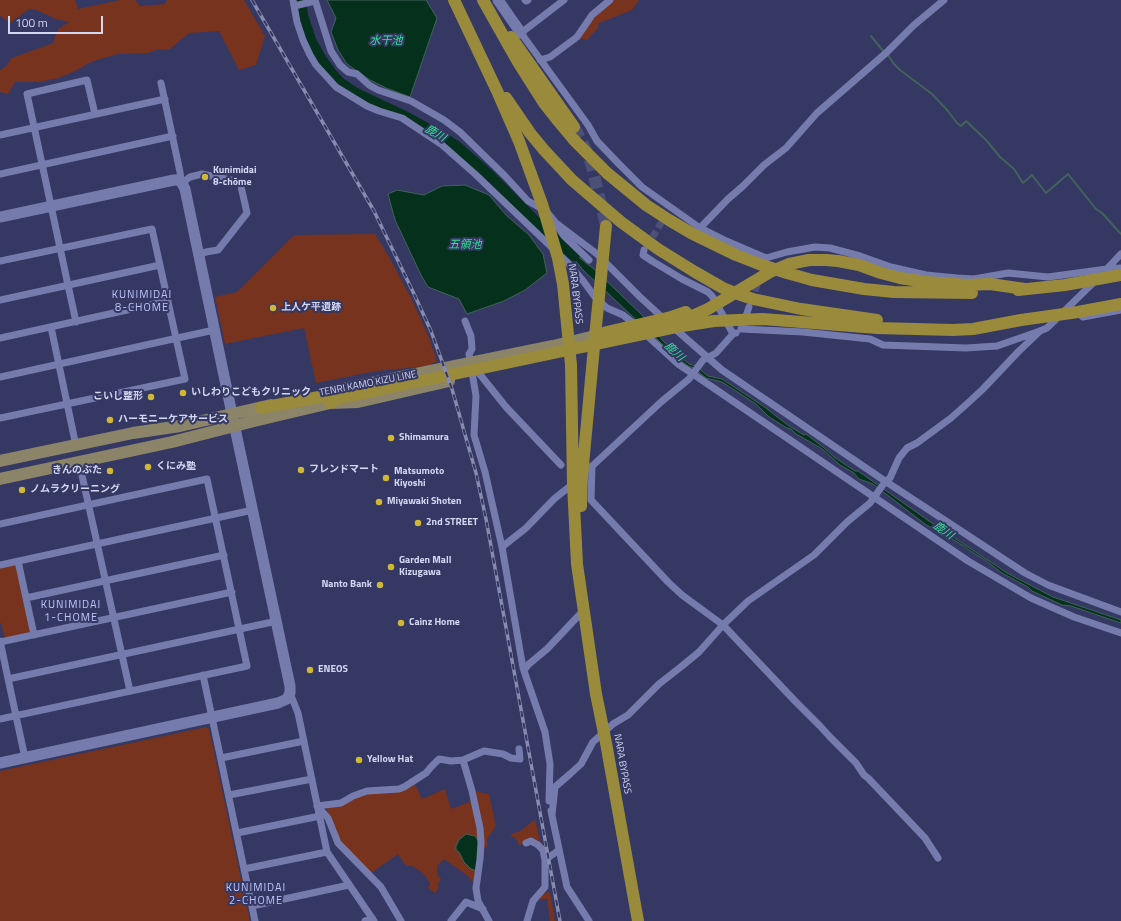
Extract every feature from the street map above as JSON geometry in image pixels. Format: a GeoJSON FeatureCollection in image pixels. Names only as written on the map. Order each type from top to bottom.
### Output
{"type":"FeatureCollection","features":[{"type":"Feature","properties":{"kind":"highway","name":"NARA BYPASS"},"geometry":{"type":"LineString","coordinates":[[454,0],[519,141],[542,204],[558,258],[563,284],[570,348],[577,480],[577,564],[596,694],[638,921]]}},
{"type":"Feature","properties":{"kind":"highway"},"geometry":{"type":"LineString","coordinates":[[484,0],[574,127]]}},
{"type":"Feature","properties":{"kind":"highway"},"geometry":{"type":"LineString","coordinates":[[484,0],[531,83],[544,103],[574,140],[607,173],[646,205],[691,233],[719,247],[759,264],[800,277],[864,289],[922,293],[1002,292],[1065,285],[1121,275]]}},
{"type":"Feature","properties":{"kind":"highway"},"geometry":{"type":"LineString","coordinates":[[468,29],[506,97],[530,133],[544,150],[572,180],[604,208],[637,234],[678,262],[723,288],[753,299],[814,311],[930,329]]}},
{"type":"Feature","properties":{"kind":"highway","name":"NARA BYPASS"},"geometry":{"type":"LineString","coordinates":[[577,480],[597,316],[606,226]]}},
{"type":"Feature","properties":{"kind":"highway"},"geometry":{"type":"LineString","coordinates":[[594,336],[687,312],[711,300],[761,270],[789,257],[818,253],[837,254],[854,259],[881,273]]}},
{"type":"Feature","properties":{"kind":"highway"},"geometry":{"type":"LineString","coordinates":[[330,403],[340,398],[673,323],[708,308],[770,272],[789,264],[799,262],[817,260],[838,261],[859,265],[900,278],[946,284],[990,284],[1030,289]]}},
{"type":"Feature","properties":{"kind":"highway"},"geometry":{"type":"LineString","coordinates":[[261,408],[431,378],[682,326],[714,321],[763,319],[877,328],[972,329],[1121,304]]}},
{"type":"Feature","properties":{"kind":"highway"},"geometry":{"type":"LineString","coordinates":[[593,350],[684,331],[733,325],[755,324],[810,327],[854,326]]}},
{"type":"Feature","properties":{"kind":"main road"},"geometry":{"type":"LineString","coordinates":[[431,378],[570,348],[594,336]]}},
{"type":"Feature","properties":{"kind":"main road"},"geometry":{"type":"LineString","coordinates":[[570,348],[593,350]]}},
{"type":"Feature","properties":{"kind":"main road","name":"TENRI KAMO KIZU LINE"},"geometry":{"type":"LineString","coordinates":[[0,461],[133,433],[233,420],[330,403]]}},
{"type":"Feature","properties":{"kind":"main road","name":"TENRI KAMO KIZU LINE"},"geometry":{"type":"LineString","coordinates":[[0,479],[172,442],[233,420],[261,408]]}},
{"type":"Feature","properties":{"kind":"street"},"geometry":{"type":"LineString","coordinates":[[589,260],[564,236],[546,211],[528,201],[470,141],[444,120],[411,101],[378,90],[369,85],[357,74],[348,72],[340,65],[331,51],[315,0],[293,3],[303,40],[310,55],[316,65],[336,87],[367,106],[402,118],[441,144],[476,174],[568,263],[595,297],[607,308],[623,315],[631,321],[678,364],[875,496],[968,561],[1031,598],[1074,617],[1121,633]]}},
{"type":"Feature","properties":{"kind":"street"},"geometry":{"type":"LineString","coordinates":[[498,0],[521,34],[588,125],[597,141],[642,187],[670,210],[724,240],[766,258],[787,252],[815,247],[830,248],[860,256],[898,269],[926,275],[974,279],[1008,273],[1048,277],[1121,268]]}},
{"type":"Feature","properties":{"kind":"street"},"geometry":{"type":"LineString","coordinates":[[521,34],[564,0]]}},
{"type":"Feature","properties":{"kind":"street"},"geometry":{"type":"LineString","coordinates":[[540,60],[550,57],[578,37],[592,15],[610,0]]}},
{"type":"Feature","properties":{"kind":"street"},"geometry":{"type":"LineString","coordinates":[[700,228],[764,165],[786,148],[818,113],[886,53],[914,25],[944,0]]}},
{"type":"Feature","properties":{"kind":"street"},"geometry":{"type":"LineString","coordinates":[[76,322],[27,94],[87,80],[95,114]]}},
{"type":"Feature","properties":{"kind":"street"},"geometry":{"type":"LineString","coordinates":[[161,83],[277,621],[290,686],[290,693],[298,713],[327,852],[373,920],[364,921]]}},
{"type":"Feature","properties":{"kind":"street"},"geometry":{"type":"LineString","coordinates":[[0,135],[165,99]]}},
{"type":"Feature","properties":{"kind":"street"},"geometry":{"type":"LineString","coordinates":[[0,174],[173,136]]}},
{"type":"Feature","properties":{"kind":"street"},"geometry":{"type":"LineString","coordinates":[[0,217],[174,180],[182,182],[190,177],[202,174],[240,182],[247,214],[218,250],[199,255]]}},
{"type":"Feature","properties":{"kind":"street"},"geometry":{"type":"LineString","coordinates":[[556,223],[597,254],[705,359],[885,481],[1025,573],[1054,587],[1121,612]]}},
{"type":"Feature","properties":{"kind":"street"},"geometry":{"type":"LineString","coordinates":[[0,261],[152,229],[185,379],[0,418]]}},
{"type":"Feature","properties":{"kind":"street"},"geometry":{"type":"LineString","coordinates":[[644,250],[643,254],[652,261],[682,279],[708,292],[712,296],[733,334]]}},
{"type":"Feature","properties":{"kind":"street"},"geometry":{"type":"LineString","coordinates":[[502,548],[518,535],[554,499],[577,480],[661,402],[689,379],[705,359],[716,353],[733,334],[741,329],[803,332],[870,339],[883,345],[966,348],[997,346],[1040,332],[1047,328],[1121,254]]}},
{"type":"Feature","properties":{"kind":"street"},"geometry":{"type":"LineString","coordinates":[[0,300],[160,265]]}},
{"type":"Feature","properties":{"kind":"street"},"geometry":{"type":"LineString","coordinates":[[0,338],[168,301]]}},
{"type":"Feature","properties":{"kind":"street"},"geometry":{"type":"LineString","coordinates":[[1070,306],[1083,317],[1121,310]]}},
{"type":"Feature","properties":{"kind":"street"},"geometry":{"type":"LineString","coordinates":[[741,329],[749,307]]}},
{"type":"Feature","properties":{"kind":"street"},"geometry":{"type":"LineString","coordinates":[[465,321],[471,336],[472,349],[469,354],[476,396],[474,435],[485,472],[502,548],[517,638],[524,670],[545,732],[550,764],[549,799],[559,850],[567,887],[589,921]]}},
{"type":"Feature","properties":{"kind":"street"},"geometry":{"type":"LineString","coordinates":[[51,327],[76,446]]}},
{"type":"Feature","properties":{"kind":"street"},"geometry":{"type":"LineString","coordinates":[[0,377],[214,330]]}},
{"type":"Feature","properties":{"kind":"street"},"geometry":{"type":"LineString","coordinates":[[552,815],[555,787],[581,764],[593,742],[613,724],[628,715],[658,684],[698,652],[748,601],[814,555],[847,522],[870,502],[885,481],[890,478],[899,458],[907,448],[918,443],[951,418],[983,389],[1018,352],[1040,332]]}},
{"type":"Feature","properties":{"kind":"street"},"geometry":{"type":"LineString","coordinates":[[471,369],[478,372],[506,407],[561,464]]}},
{"type":"Feature","properties":{"kind":"street"},"geometry":{"type":"LineString","coordinates":[[79,462],[130,691]]}},
{"type":"Feature","properties":{"kind":"street"},"geometry":{"type":"LineString","coordinates":[[592,466],[591,500],[668,582],[682,595],[723,626],[856,763],[864,775],[925,838],[938,858]]}},
{"type":"Feature","properties":{"kind":"street"},"geometry":{"type":"LineString","coordinates":[[0,524],[206,479],[216,518],[247,666],[0,719]]}},
{"type":"Feature","properties":{"kind":"street"},"geometry":{"type":"LineString","coordinates":[[0,565],[253,510]]}},
{"type":"Feature","properties":{"kind":"street"},"geometry":{"type":"LineString","coordinates":[[26,598],[224,555]]}},
{"type":"Feature","properties":{"kind":"street"},"geometry":{"type":"LineString","coordinates":[[18,561],[34,635]]}},
{"type":"Feature","properties":{"kind":"street"},"geometry":{"type":"LineString","coordinates":[[25,758],[0,642],[232,592]]}},
{"type":"Feature","properties":{"kind":"street"},"geometry":{"type":"LineString","coordinates":[[524,670],[547,649],[583,611]]}},
{"type":"Feature","properties":{"kind":"street"},"geometry":{"type":"LineString","coordinates":[[8,679],[277,621]]}},
{"type":"Feature","properties":{"kind":"street"},"geometry":{"type":"LineString","coordinates":[[203,675],[255,921]]}},
{"type":"Feature","properties":{"kind":"street"},"geometry":{"type":"LineString","coordinates":[[0,763],[278,703],[287,699],[290,693]]}},
{"type":"Feature","properties":{"kind":"street"},"geometry":{"type":"LineString","coordinates":[[221,758],[304,741]]}},
{"type":"Feature","properties":{"kind":"street"},"geometry":{"type":"LineString","coordinates":[[317,806],[340,803],[367,791],[399,789],[426,773],[439,759],[451,761],[463,760],[484,752],[503,754],[512,758],[520,758],[519,749]]}},
{"type":"Feature","properties":{"kind":"street"},"geometry":{"type":"LineString","coordinates":[[463,760],[472,791],[480,828],[480,859],[476,888],[478,900],[489,921]]}},
{"type":"Feature","properties":{"kind":"street"},"geometry":{"type":"LineString","coordinates":[[229,796],[312,779]]}},
{"type":"Feature","properties":{"kind":"street"},"geometry":{"type":"LineString","coordinates":[[317,806],[328,818],[338,843],[381,887],[401,921]]}},
{"type":"Feature","properties":{"kind":"street"},"geometry":{"type":"LineString","coordinates":[[237,833],[320,816]]}},
{"type":"Feature","properties":{"kind":"street"},"geometry":{"type":"LineString","coordinates":[[526,842],[531,841],[538,845],[543,850],[545,860],[545,887],[533,901],[527,921]]}},
{"type":"Feature","properties":{"kind":"street"},"geometry":{"type":"LineString","coordinates":[[545,860],[559,850]]}},
{"type":"Feature","properties":{"kind":"street"},"geometry":{"type":"LineString","coordinates":[[244,869],[327,852]]}},
{"type":"Feature","properties":{"kind":"street"},"geometry":{"type":"LineString","coordinates":[[252,906],[349,885]]}},
{"type":"Feature","properties":{"kind":"street"},"geometry":{"type":"LineString","coordinates":[[451,921],[466,902],[482,909]]}},
{"type":"Feature","properties":{"kind":"shaded area"},"geometry":{"type":"Polygon","coordinates":[[[0,0],[75,0],[78,9],[120,0],[135,0],[140,6],[165,4],[167,0],[244,0],[265,36],[256,65],[239,70],[219,31],[189,33],[170,49],[156,50],[148,53],[117,54],[91,62],[59,78],[38,82],[15,82],[8,94],[0,92],[0,70],[6,66],[12,58],[53,43],[58,29],[69,22],[56,19],[36,10],[29,9],[10,23],[0,16],[0,0]]]}},
{"type":"Feature","properties":{"kind":"shaded area"},"geometry":{"type":"Polygon","coordinates":[[[613,0],[639,0],[632,10],[599,23],[597,29],[587,40],[579,38],[594,18],[613,0]]]}},
{"type":"Feature","properties":{"kind":"shaded area"},"geometry":{"type":"Polygon","coordinates":[[[375,234],[411,298],[428,335],[437,361],[428,366],[376,371],[316,383],[304,328],[225,344],[215,297],[237,292],[294,235],[375,234]]]}},
{"type":"Feature","properties":{"kind":"shaded area"},"geometry":{"type":"Polygon","coordinates":[[[13,565],[16,567],[30,630],[28,633],[7,638],[4,636],[0,623],[0,568],[13,565]]]}},
{"type":"Feature","properties":{"kind":"shaded area"},"geometry":{"type":"Polygon","coordinates":[[[206,727],[209,729],[250,921],[0,921],[0,771],[206,727]]]}},
{"type":"Feature","properties":{"kind":"shaded area"},"geometry":{"type":"Polygon","coordinates":[[[415,784],[422,799],[445,789],[451,809],[472,801],[479,842],[471,835],[466,834],[457,844],[464,862],[471,869],[477,871],[475,884],[468,876],[444,859],[437,866],[437,875],[441,879],[437,885],[439,887],[435,893],[428,888],[430,883],[423,873],[412,866],[406,866],[398,854],[371,873],[338,839],[327,810],[328,807],[368,794],[406,790],[415,784]]]}},
{"type":"Feature","properties":{"kind":"shaded area"},"geometry":{"type":"Polygon","coordinates":[[[474,791],[489,794],[496,826],[487,839],[488,846],[482,850],[474,791]]]}},
{"type":"Feature","properties":{"kind":"shaded area"},"geometry":{"type":"Polygon","coordinates":[[[535,819],[541,844],[524,841],[520,846],[516,839],[510,835],[522,830],[535,819]]]}},
{"type":"Feature","properties":{"kind":"shaded area"},"geometry":{"type":"Polygon","coordinates":[[[550,892],[555,921],[550,921],[547,899],[538,899],[544,893],[550,892]]]}},
{"type":"Feature","properties":{"kind":"water","name":"水干池"},"geometry":{"type":"Polygon","coordinates":[[[327,0],[426,0],[437,18],[410,97],[370,80],[347,64],[338,50],[331,32],[336,18],[327,0]]]}},
{"type":"Feature","properties":{"kind":"water","name":"五領池"},"geometry":{"type":"Polygon","coordinates":[[[465,185],[489,195],[506,215],[529,235],[543,254],[547,273],[525,290],[504,301],[467,314],[459,299],[428,287],[395,220],[388,194],[397,190],[424,195],[442,186],[465,185]]]}},
{"type":"Feature","properties":{"kind":"water"},"geometry":{"type":"Polygon","coordinates":[[[564,246],[594,269],[642,315],[664,342],[689,364],[696,366],[708,376],[722,379],[766,408],[789,426],[804,435],[806,434],[834,457],[855,471],[858,471],[1007,573],[1053,597],[1121,620],[1121,623],[1071,606],[1062,605],[1032,591],[1028,587],[1002,573],[964,546],[925,524],[873,484],[859,479],[854,473],[840,465],[821,448],[768,416],[756,404],[722,382],[706,378],[694,368],[688,366],[662,344],[583,270],[564,246]]]}},
{"type":"Feature","properties":{"kind":"water"},"geometry":{"type":"Polygon","coordinates":[[[466,834],[475,836],[479,842],[477,871],[471,869],[464,862],[459,852],[456,850],[459,840],[466,834]]]}},
{"type":"Feature","properties":{"kind":"waterway","name":"鹿川"},"geometry":{"type":"LineString","coordinates":[[300,0],[303,17],[311,41],[321,59],[339,82],[357,94],[406,117],[456,146],[488,174],[533,219],[574,256]]}},
{"type":"Feature","properties":{"kind":"waterway"},"geometry":{"type":"LineString","coordinates":[[871,36],[884,52]]}},
{"type":"Feature","properties":{"kind":"waterway"},"geometry":{"type":"LineString","coordinates":[[888,55],[900,70],[932,94],[957,123],[961,126],[966,121],[987,141],[1000,157],[1014,169],[1023,183],[1032,175],[1046,193],[1068,174],[1096,209],[1102,213],[1121,234]]}},
{"type":"Feature","properties":{"kind":"tunnel"},"geometry":{"type":"LineString","coordinates":[[574,127],[591,163],[606,226]]}},
{"type":"Feature","properties":{"kind":"tunnel"},"geometry":{"type":"LineString","coordinates":[[647,246],[668,212]]}},
{"type":"Feature","properties":{"kind":"tunnel"},"geometry":{"type":"LineString","coordinates":[[751,301],[759,279]]}},
{"type":"Feature","properties":{"kind":"railway"},"geometry":{"type":"LineString","coordinates":[[252,0],[374,211],[431,331],[452,389],[476,473],[486,519],[560,921]]}},
{"type":"Feature","properties":{"kind":"place","name":"Kunimidai 8-chōme"},"geometry":{"type":"Point","coordinates":[205,177]}},
{"type":"Feature","properties":{"kind":"place","name":"上人ケ平遺跡"},"geometry":{"type":"Point","coordinates":[273,308]}},
{"type":"Feature","properties":{"kind":"place","name":"いしわりこどもクリニック"},"geometry":{"type":"Point","coordinates":[183,393]}},
{"type":"Feature","properties":{"kind":"place","name":"こいし整形"},"geometry":{"type":"Point","coordinates":[151,397]}},
{"type":"Feature","properties":{"kind":"place","name":"ハーモニーケアサービス"},"geometry":{"type":"Point","coordinates":[110,420]}},
{"type":"Feature","properties":{"kind":"place","name":"Shimamura"},"geometry":{"type":"Point","coordinates":[391,438]}},
{"type":"Feature","properties":{"kind":"place","name":"くにみ塾"},"geometry":{"type":"Point","coordinates":[148,467]}},
{"type":"Feature","properties":{"kind":"place","name":"フレンドマート"},"geometry":{"type":"Point","coordinates":[301,470]}},
{"type":"Feature","properties":{"kind":"place","name":"きんのぶた"},"geometry":{"type":"Point","coordinates":[110,471]}},
{"type":"Feature","properties":{"kind":"place","name":"Matsumoto Kiyoshi"},"geometry":{"type":"Point","coordinates":[386,478]}},
{"type":"Feature","properties":{"kind":"place","name":"ノムラクリーニング"},"geometry":{"type":"Point","coordinates":[22,490]}},
{"type":"Feature","properties":{"kind":"place","name":"Miyawaki Shoten"},"geometry":{"type":"Point","coordinates":[379,502]}},
{"type":"Feature","properties":{"kind":"place","name":"2nd STREET"},"geometry":{"type":"Point","coordinates":[418,523]}},
{"type":"Feature","properties":{"kind":"place","name":"Garden Mall Kizugawa"},"geometry":{"type":"Point","coordinates":[391,567]}},
{"type":"Feature","properties":{"kind":"place","name":"Nanto Bank"},"geometry":{"type":"Point","coordinates":[380,585]}},
{"type":"Feature","properties":{"kind":"place","name":"Cainz Home"},"geometry":{"type":"Point","coordinates":[401,623]}},
{"type":"Feature","properties":{"kind":"place","name":"ENEOS"},"geometry":{"type":"Point","coordinates":[310,670]}},
{"type":"Feature","properties":{"kind":"place","name":"Yellow Hat"},"geometry":{"type":"Point","coordinates":[359,760]}},
{"type":"Feature","properties":{"kind":"district","name":"KUNIMIDAI 8-CHOME"},"geometry":{"type":"Point","coordinates":[142,301]}},
{"type":"Feature","properties":{"kind":"district","name":"KUNIMIDAI 1-CHOME"},"geometry":{"type":"Point","coordinates":[71,611]}},
{"type":"Feature","properties":{"kind":"district","name":"KUNIMIDAI 2-CHOME"},"geometry":{"type":"Point","coordinates":[256,894]}}]}
